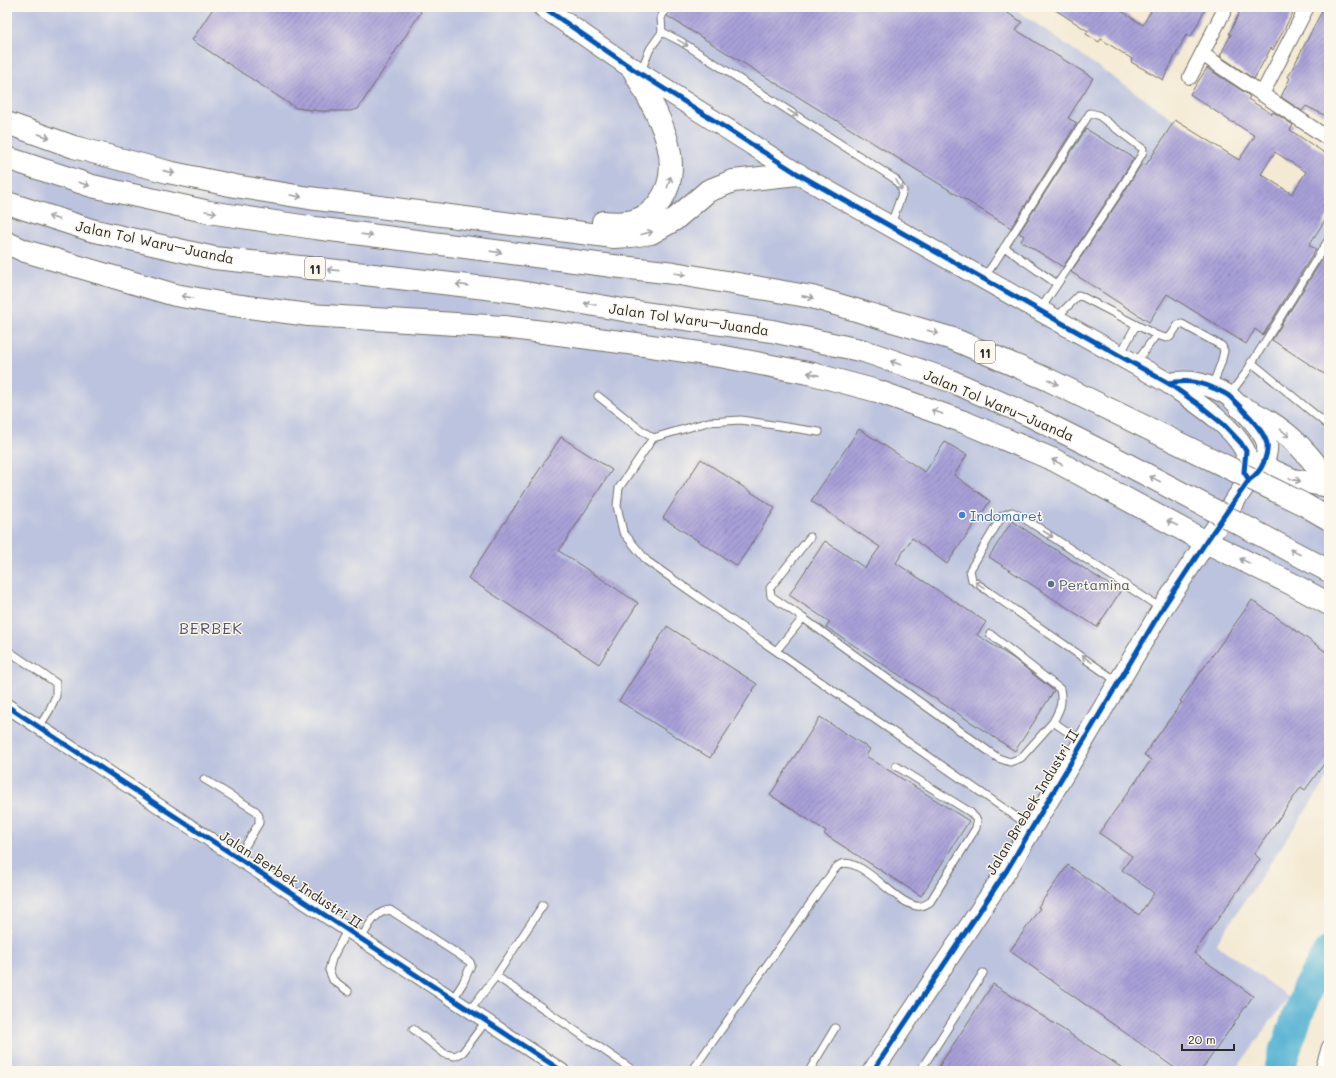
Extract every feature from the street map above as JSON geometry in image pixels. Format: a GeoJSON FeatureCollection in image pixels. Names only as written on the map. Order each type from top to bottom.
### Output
{"type":"FeatureCollection","features":[{"type":"Feature","properties":{"kind":"highway"},"geometry":{"type":"LineString","coordinates":[[371,206],[444,203],[623,224],[640,218],[653,210],[663,197],[671,179],[671,154],[659,117],[637,71]]}},
{"type":"Feature","properties":{"kind":"highway"},"geometry":{"type":"LineString","coordinates":[[7,123],[74,147],[168,172],[235,186],[309,198],[614,237],[651,233],[674,220],[708,191],[733,181],[798,174]]}},
{"type":"Feature","properties":{"kind":"highway","name":"11"},"geometry":{"type":"LineString","coordinates":[[7,158],[92,186],[209,212],[315,228],[674,273],[812,297],[953,338],[1049,380],[1303,504],[1329,519]]}},
{"type":"Feature","properties":{"kind":"highway","name":"Jalan Tol Waru–Juanda"},"geometry":{"type":"LineString","coordinates":[[7,203],[91,230],[214,258],[520,292],[629,311],[772,331],[864,352],[951,382],[1045,422],[1329,571]]}},
{"type":"Feature","properties":{"kind":"highway"},"geometry":{"type":"LineString","coordinates":[[7,243],[25,251],[175,295],[226,304],[309,315],[504,327],[720,356],[814,374],[877,391],[964,422],[1054,460],[1206,542],[1329,604]]}},
{"type":"Feature","properties":{"kind":"highway"},"geometry":{"type":"LineString","coordinates":[[1227,397],[1286,433],[1315,462],[1329,484]]}},
{"type":"Feature","properties":{"kind":"highway"},"geometry":{"type":"LineString","coordinates":[[1252,469],[1293,480],[1329,484]]}},
{"type":"Feature","properties":{"kind":"street"},"geometry":{"type":"LineString","coordinates":[[543,7],[637,71],[798,174],[1168,383],[1224,425],[1241,443],[1246,451],[1252,469]]}},
{"type":"Feature","properties":{"kind":"street"},"geometry":{"type":"LineString","coordinates":[[1190,77],[1226,7]]}},
{"type":"Feature","properties":{"kind":"street"},"geometry":{"type":"LineString","coordinates":[[1262,94],[1307,7]]}},
{"type":"Feature","properties":{"kind":"street"},"geometry":{"type":"LineString","coordinates":[[1202,54],[1328,136]]}},
{"type":"Feature","properties":{"kind":"street"},"geometry":{"type":"LineString","coordinates":[[1168,383],[1183,380],[1197,382],[1227,397]]}},
{"type":"Feature","properties":{"kind":"street","name":"Jalan Brebek Industri II"},"geometry":{"type":"LineString","coordinates":[[877,1070],[1007,870],[1162,609],[1252,469],[1268,454],[1267,443],[1260,428],[1227,397]]}},
{"type":"Feature","properties":{"kind":"street","name":"Jalan Berbek Industri II"},"geometry":{"type":"LineString","coordinates":[[7,706],[562,1071]]}},
{"type":"Feature","properties":{"kind":"street"},"geometry":{"type":"LineString","coordinates":[[1322,1071],[1329,1047]]}},
{"type":"Feature","properties":{"kind":"lane"},"geometry":{"type":"LineString","coordinates":[[637,71],[662,32],[661,18],[666,7]]}},
{"type":"Feature","properties":{"kind":"lane"},"geometry":{"type":"LineString","coordinates":[[662,32],[680,41],[895,179],[903,190],[890,226]]}},
{"type":"Feature","properties":{"kind":"lane"},"geometry":{"type":"LineString","coordinates":[[983,279],[1090,113],[1098,115],[1143,149],[1142,154],[1118,193],[1057,284],[1047,315]]}},
{"type":"Feature","properties":{"kind":"lane"},"geometry":{"type":"LineString","coordinates":[[1227,397],[1245,374],[1251,362],[1328,242],[1329,243]]}},
{"type":"Feature","properties":{"kind":"lane"},"geometry":{"type":"LineString","coordinates":[[1004,247],[1057,284]]}},
{"type":"Feature","properties":{"kind":"lane"},"geometry":{"type":"LineString","coordinates":[[1047,315],[1079,295],[1156,335],[1166,338],[1170,338],[1178,324],[1182,324],[1222,346],[1224,351],[1221,363],[1227,397]]}},
{"type":"Feature","properties":{"kind":"lane"},"geometry":{"type":"LineString","coordinates":[[1127,360],[1136,325]]}},
{"type":"Feature","properties":{"kind":"lane"},"geometry":{"type":"LineString","coordinates":[[1127,360],[1156,335]]}},
{"type":"Feature","properties":{"kind":"lane"},"geometry":{"type":"LineString","coordinates":[[1251,362],[1329,426]]}},
{"type":"Feature","properties":{"kind":"lane"},"geometry":{"type":"LineString","coordinates":[[598,396],[653,438]]}},
{"type":"Feature","properties":{"kind":"lane"},"geometry":{"type":"LineString","coordinates":[[819,432],[741,420],[708,422],[653,438],[619,488],[617,506],[623,532],[647,561],[1032,828]]}},
{"type":"Feature","properties":{"kind":"lane"},"geometry":{"type":"LineString","coordinates":[[1119,682],[972,580],[970,570],[1002,516],[1012,512],[1022,517],[1162,609]]}},
{"type":"Feature","properties":{"kind":"lane"},"geometry":{"type":"LineString","coordinates":[[810,537],[770,588],[771,596],[998,758],[1010,762],[1021,758],[1053,722],[1061,708],[1062,701],[1060,689],[990,634]]}},
{"type":"Feature","properties":{"kind":"lane"},"geometry":{"type":"LineString","coordinates":[[776,651],[803,618]]}},
{"type":"Feature","properties":{"kind":"lane"},"geometry":{"type":"LineString","coordinates":[[7,650],[56,683],[56,696],[39,727]]}},
{"type":"Feature","properties":{"kind":"lane"},"geometry":{"type":"LineString","coordinates":[[1053,722],[1083,742]]}},
{"type":"Feature","properties":{"kind":"lane"},"geometry":{"type":"LineString","coordinates":[[692,1071],[834,870],[840,864],[847,863],[857,866],[910,904],[922,906],[930,902],[976,828],[977,820],[970,812],[896,766]]}},
{"type":"Feature","properties":{"kind":"lane"},"geometry":{"type":"LineString","coordinates":[[204,778],[256,811],[259,816],[259,823],[238,858]]}},
{"type":"Feature","properties":{"kind":"lane"},"geometry":{"type":"LineString","coordinates":[[470,1010],[496,976],[543,905]]}},
{"type":"Feature","properties":{"kind":"lane"},"geometry":{"type":"LineString","coordinates":[[361,939],[375,917],[384,911],[390,910],[457,953],[470,962],[471,965],[463,983],[453,999]]}},
{"type":"Feature","properties":{"kind":"lane"},"geometry":{"type":"LineString","coordinates":[[347,930],[332,959],[329,970],[333,980],[348,991]]}},
{"type":"Feature","properties":{"kind":"lane"},"geometry":{"type":"LineString","coordinates":[[920,1071],[983,973]]}},
{"type":"Feature","properties":{"kind":"lane"},"geometry":{"type":"LineString","coordinates":[[496,976],[634,1071]]}},
{"type":"Feature","properties":{"kind":"lane"},"geometry":{"type":"LineString","coordinates":[[414,1029],[445,1054],[455,1056],[464,1052],[486,1021]]}},
{"type":"Feature","properties":{"kind":"lane"},"geometry":{"type":"LineString","coordinates":[[808,1071],[836,1028]]}},
{"type":"Feature","properties":{"kind":"shaded area"},"geometry":{"type":"Polygon","coordinates":[[[7,7],[1012,7],[1329,227],[1329,776],[1216,944],[1288,997],[1235,1071],[7,1071],[7,7]]]}},
{"type":"Feature","properties":{"kind":"building"},"geometry":{"type":"Polygon","coordinates":[[[214,7],[413,7],[421,12],[358,109],[350,111],[321,111],[296,108],[192,40],[214,7]]]}},
{"type":"Feature","properties":{"kind":"building"},"geometry":{"type":"Polygon","coordinates":[[[671,7],[998,7],[1022,22],[1016,30],[1093,78],[1068,118],[1077,123],[1011,228],[667,16],[671,7]]]}},
{"type":"Feature","properties":{"kind":"building"},"geometry":{"type":"Polygon","coordinates":[[[1051,7],[1115,7],[1143,25],[1153,7],[1206,7],[1191,37],[1186,35],[1163,80],[1131,62],[1132,59],[1101,39],[1099,42],[1086,34],[1088,31],[1051,7]]]}},
{"type":"Feature","properties":{"kind":"building"},"geometry":{"type":"Polygon","coordinates":[[[1242,7],[1296,7],[1273,50],[1271,48],[1254,79],[1220,56],[1242,7]]]}},
{"type":"Feature","properties":{"kind":"building"},"geometry":{"type":"Polygon","coordinates":[[[1324,7],[1329,7],[1329,107],[1324,115],[1306,106],[1302,111],[1281,97],[1290,78],[1288,77],[1324,7]]]}},
{"type":"Feature","properties":{"kind":"building"},"geometry":{"type":"Polygon","coordinates":[[[1207,68],[1247,94],[1250,97],[1248,99],[1272,114],[1273,112],[1293,125],[1290,130],[1329,156],[1329,214],[1309,245],[1316,249],[1263,335],[1255,329],[1246,344],[1167,294],[1149,322],[1071,272],[1122,196],[1142,163],[1146,165],[1175,120],[1239,160],[1255,136],[1190,94],[1207,68]],[[1275,152],[1261,174],[1292,194],[1306,172],[1275,152]]]}},
{"type":"Feature","properties":{"kind":"building"},"geometry":{"type":"Polygon","coordinates":[[[1086,129],[1134,158],[1063,267],[1021,241],[1024,236],[1019,233],[1086,129]]]}},
{"type":"Feature","properties":{"kind":"building"},"geometry":{"type":"Polygon","coordinates":[[[1325,255],[1329,257],[1329,377],[1272,340],[1325,255]]]}},
{"type":"Feature","properties":{"kind":"building"},"geometry":{"type":"Polygon","coordinates":[[[859,429],[925,472],[945,442],[967,455],[954,475],[990,501],[947,564],[912,538],[896,563],[986,622],[977,635],[1013,658],[1054,691],[1015,751],[826,627],[830,622],[789,595],[825,541],[865,568],[880,547],[811,501],[859,429]]]}},
{"type":"Feature","properties":{"kind":"building"},"geometry":{"type":"Polygon","coordinates":[[[561,437],[612,470],[559,551],[638,603],[599,664],[468,578],[561,437]]]}},
{"type":"Feature","properties":{"kind":"building"},"geometry":{"type":"Polygon","coordinates":[[[701,459],[775,508],[737,566],[663,518],[701,459]]]}},
{"type":"Feature","properties":{"kind":"building"},"geometry":{"type":"Polygon","coordinates":[[[1012,521],[1120,592],[1097,627],[989,557],[1012,521]]]}},
{"type":"Feature","properties":{"kind":"building"},"geometry":{"type":"Polygon","coordinates":[[[1252,600],[1329,654],[1329,757],[1305,790],[1301,787],[1254,854],[1260,859],[1194,953],[1253,996],[1201,1071],[1179,1071],[1010,951],[1040,908],[1038,907],[1068,865],[1139,915],[1154,893],[1122,870],[1132,856],[1099,833],[1151,760],[1144,755],[1182,702],[1180,701],[1252,600]]]}},
{"type":"Feature","properties":{"kind":"building"},"geometry":{"type":"Polygon","coordinates":[[[667,626],[757,684],[710,758],[619,701],[667,626]]]}},
{"type":"Feature","properties":{"kind":"building"},"geometry":{"type":"Polygon","coordinates":[[[820,717],[870,749],[866,756],[969,821],[921,896],[824,834],[826,831],[770,795],[820,717]]]}},
{"type":"Feature","properties":{"kind":"building"},"geometry":{"type":"Polygon","coordinates":[[[993,984],[1127,1071],[936,1071],[993,984]]]}},
{"type":"Feature","properties":{"kind":"waterway"},"geometry":{"type":"LineString","coordinates":[[1278,1071],[1307,989],[1329,952]]}},
{"type":"Feature","properties":{"kind":"cycle path"},"geometry":{"type":"LineString","coordinates":[[543,7],[633,69],[798,174],[1168,383],[1224,425],[1241,443],[1246,451],[1244,472],[1249,480]]}},
{"type":"Feature","properties":{"kind":"cycle path"},"geometry":{"type":"LineString","coordinates":[[873,1071],[1007,870],[1162,609],[1249,480],[1257,473],[1263,464],[1267,449],[1265,438],[1251,418],[1229,396],[1215,389],[1196,383],[1185,381],[1168,383]]}},
{"type":"Feature","properties":{"kind":"cycle path"},"geometry":{"type":"LineString","coordinates":[[7,706],[562,1071]]}},
{"type":"Feature","properties":{"kind":"place","name":"Indomaret"},"geometry":{"type":"Point","coordinates":[962,515]}},
{"type":"Feature","properties":{"kind":"place","name":"Pertamina"},"geometry":{"type":"Point","coordinates":[1051,584]}},
{"type":"Feature","properties":{"kind":"district","name":"BERBEK"},"geometry":{"type":"Point","coordinates":[211,627]}}]}
